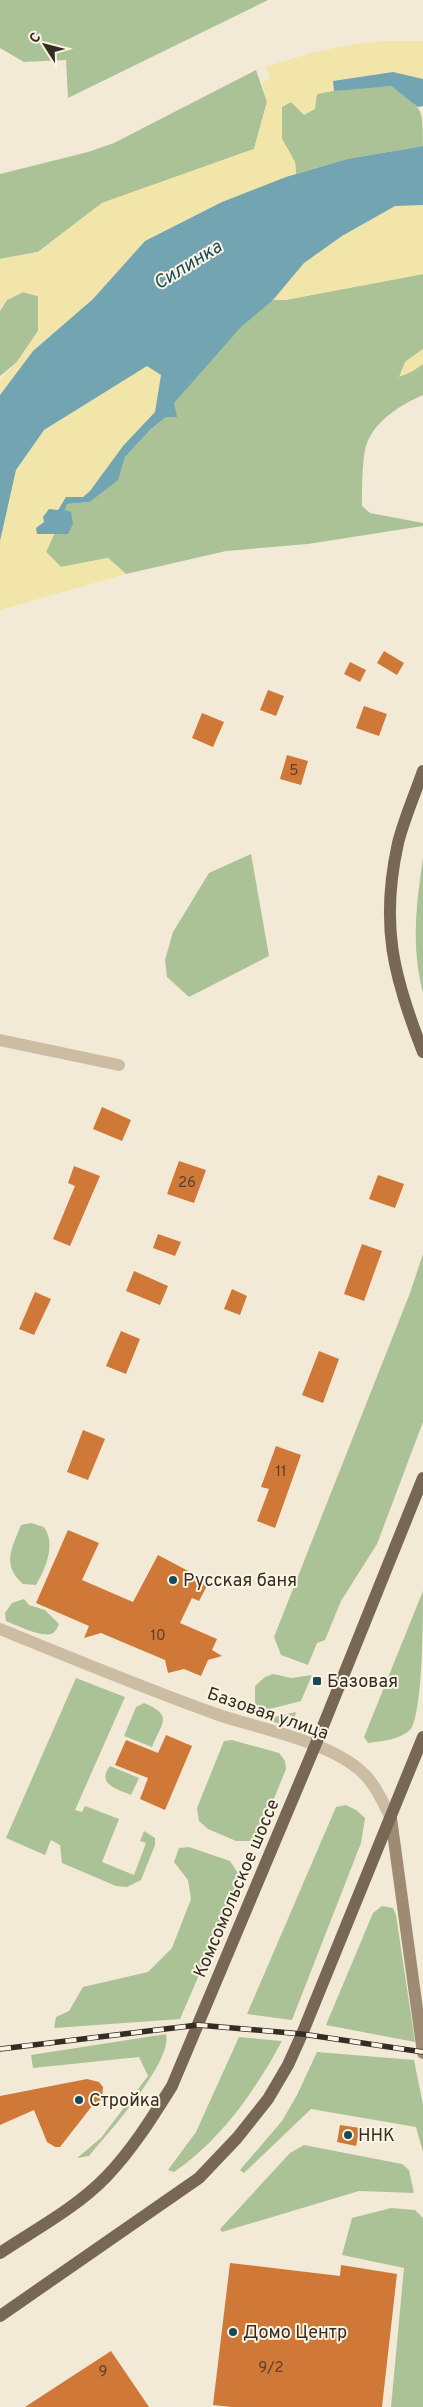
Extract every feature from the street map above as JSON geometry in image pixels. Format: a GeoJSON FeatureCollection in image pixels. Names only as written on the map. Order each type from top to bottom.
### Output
{"type":"FeatureCollection","features":[{"type":"Feature","properties":{"kind":"main road"},"geometry":{"type":"LineString","coordinates":[[423,771],[398,842],[388,920],[400,988],[423,1052]]}},
{"type":"Feature","properties":{"kind":"main road","name":"Комсомольское шоссе"},"geometry":{"type":"LineString","coordinates":[[0,2253],[77,2202],[106,2177],[152,2118],[172,2086],[315,1746],[423,1478]]}},
{"type":"Feature","properties":{"kind":"main road"},"geometry":{"type":"LineString","coordinates":[[0,2316],[199,2178],[237,2138],[268,2099],[288,2066],[302,2034],[423,1736]]}},
{"type":"Feature","properties":{"kind":"street"},"geometry":{"type":"LineString","coordinates":[[0,1040],[119,1065]]}},
{"type":"Feature","properties":{"kind":"street","name":"Базовая улица"},"geometry":{"type":"LineString","coordinates":[[0,1628],[180,1701],[315,1746],[341,1758],[363,1773],[378,1793],[391,1818],[423,2053]]}},
{"type":"Feature","properties":{"kind":"green space"},"geometry":{"type":"Polygon","coordinates":[[[0,0],[268,0],[68,98],[66,60],[24,62],[0,48],[0,0]]]}},
{"type":"Feature","properties":{"kind":"green space"},"geometry":{"type":"Polygon","coordinates":[[[256,70],[267,102],[254,149],[102,203],[38,252],[0,259],[0,174],[88,152],[114,143],[256,70]]]}},
{"type":"Feature","properties":{"kind":"green space"},"geometry":{"type":"Polygon","coordinates":[[[391,86],[410,100],[419,110],[422,123],[423,146],[347,159],[296,174],[295,162],[282,139],[281,107],[307,96],[335,90],[391,86]]]}},
{"type":"Feature","properties":{"kind":"green space"},"geometry":{"type":"Polygon","coordinates":[[[423,274],[423,349],[405,362],[411,372],[423,364],[423,395],[407,403],[383,420],[371,435],[364,456],[362,506],[370,513],[423,523],[423,526],[308,544],[226,551],[126,574],[108,558],[61,567],[46,552],[55,532],[68,534],[65,510],[67,504],[90,502],[117,480],[125,457],[151,429],[166,417],[174,403],[237,330],[264,306],[275,300],[285,300],[423,274]]]}},
{"type":"Feature","properties":{"kind":"green space"},"geometry":{"type":"Polygon","coordinates":[[[23,292],[38,296],[38,331],[17,362],[0,376],[0,311],[7,300],[23,292]]]}},
{"type":"Feature","properties":{"kind":"green space"},"geometry":{"type":"Polygon","coordinates":[[[251,854],[269,956],[189,997],[167,977],[165,960],[173,932],[209,873],[251,854]]]}},
{"type":"Feature","properties":{"kind":"green space"},"geometry":{"type":"Polygon","coordinates":[[[423,858],[423,993],[417,959],[416,926],[423,858]]]}},
{"type":"Feature","properties":{"kind":"green space"},"geometry":{"type":"Polygon","coordinates":[[[423,1254],[423,1422],[377,1544],[341,1601],[325,1640],[317,1643],[308,1665],[281,1655],[274,1637],[410,1293],[423,1254]]]}},
{"type":"Feature","properties":{"kind":"green space"},"geometry":{"type":"Polygon","coordinates":[[[31,1523],[44,1527],[49,1541],[46,1564],[36,1585],[23,1584],[16,1577],[10,1563],[12,1549],[21,1525],[31,1523]]]}},
{"type":"Feature","properties":{"kind":"green space"},"geometry":{"type":"Polygon","coordinates":[[[423,1591],[422,1663],[415,1719],[411,1729],[402,1736],[368,1743],[364,1737],[423,1591]]]}},
{"type":"Feature","properties":{"kind":"green space"},"geometry":{"type":"Polygon","coordinates":[[[24,1599],[29,1605],[45,1610],[59,1624],[54,1632],[49,1634],[37,1633],[6,1621],[5,1613],[12,1603],[24,1599]]]}},
{"type":"Feature","properties":{"kind":"green space"},"geometry":{"type":"Polygon","coordinates":[[[273,1674],[291,1678],[312,1675],[301,1701],[258,1712],[255,1707],[255,1686],[265,1677],[273,1674]]]}},
{"type":"Feature","properties":{"kind":"green space"},"geometry":{"type":"Polygon","coordinates":[[[76,1678],[125,1697],[75,1810],[82,1812],[85,1806],[119,1819],[102,1862],[134,1875],[146,1843],[140,1841],[144,1831],[155,1838],[155,1845],[141,1880],[127,1887],[116,1886],[62,1863],[60,1845],[51,1840],[45,1855],[6,1838],[76,1678]]]}},
{"type":"Feature","properties":{"kind":"green space"},"geometry":{"type":"Polygon","coordinates":[[[144,1703],[159,1712],[163,1720],[152,1747],[124,1736],[136,1707],[144,1703]]]}},
{"type":"Feature","properties":{"kind":"green space"},"geometry":{"type":"Polygon","coordinates":[[[296,1712],[293,1724],[283,1725],[265,1719],[296,1712]]]}},
{"type":"Feature","properties":{"kind":"green space"},"geometry":{"type":"Polygon","coordinates":[[[232,1740],[279,1753],[285,1761],[286,1769],[260,1833],[250,1841],[236,1841],[208,1829],[199,1821],[197,1808],[224,1741],[232,1740]]]}},
{"type":"Feature","properties":{"kind":"green space"},"geometry":{"type":"Polygon","coordinates":[[[110,1766],[139,1778],[131,1795],[107,1782],[105,1777],[110,1766]]]}},
{"type":"Feature","properties":{"kind":"green space"},"geometry":{"type":"Polygon","coordinates":[[[346,1805],[356,1810],[365,1818],[361,1843],[292,2020],[247,2014],[336,1807],[346,1805]]]}},
{"type":"Feature","properties":{"kind":"green space"},"geometry":{"type":"Polygon","coordinates":[[[189,1847],[230,1861],[241,1878],[180,2019],[54,2028],[56,2017],[69,2011],[83,1987],[148,1972],[172,1948],[191,1899],[188,1880],[174,1862],[179,1848],[189,1847]]]}},
{"type":"Feature","properties":{"kind":"green space"},"geometry":{"type":"Polygon","coordinates":[[[382,1906],[393,1908],[396,1915],[415,2042],[326,2025],[373,1913],[382,1906]]]}},
{"type":"Feature","properties":{"kind":"green space"},"geometry":{"type":"Polygon","coordinates":[[[166,2034],[165,2046],[160,2062],[150,2079],[124,2115],[89,2156],[77,2158],[101,2138],[148,2076],[139,2057],[33,2068],[31,2055],[166,2034]]]}},
{"type":"Feature","properties":{"kind":"green space"},"geometry":{"type":"Polygon","coordinates":[[[239,2037],[282,2041],[248,2096],[222,2130],[174,2172],[168,2170],[196,2132],[239,2037]]]}},
{"type":"Feature","properties":{"kind":"green space"},"geometry":{"type":"Polygon","coordinates":[[[317,2052],[414,2060],[423,2105],[423,2152],[416,2127],[311,2109],[244,2173],[240,2170],[282,2121],[297,2095],[317,2052]]]}},
{"type":"Feature","properties":{"kind":"green space"},"geometry":{"type":"Polygon","coordinates":[[[304,2145],[402,2164],[409,2170],[414,2193],[359,2191],[222,2232],[220,2229],[290,2153],[304,2145]]]}},
{"type":"Feature","properties":{"kind":"green space"},"geometry":{"type":"Polygon","coordinates":[[[391,2208],[415,2210],[423,2218],[423,2407],[391,2407],[404,2268],[342,2255],[352,2218],[391,2208]]]}},
{"type":"Feature","properties":{"kind":"sand"},"geometry":{"type":"Polygon","coordinates":[[[386,41],[423,41],[423,79],[393,72],[333,81],[334,91],[317,94],[315,109],[304,115],[291,102],[282,107],[282,139],[295,162],[296,174],[222,202],[145,241],[93,299],[33,351],[0,395],[0,380],[17,362],[38,331],[38,296],[22,292],[7,300],[0,308],[0,259],[38,252],[102,203],[254,149],[267,102],[262,83],[270,78],[265,67],[325,50],[355,44],[386,41]]]}},
{"type":"Feature","properties":{"kind":"sand"},"geometry":{"type":"Polygon","coordinates":[[[423,205],[423,274],[285,300],[273,300],[304,263],[342,236],[395,206],[423,205]]]}},
{"type":"Feature","properties":{"kind":"sand"},"geometry":{"type":"Polygon","coordinates":[[[423,349],[423,364],[399,377],[405,362],[423,349]]]}},
{"type":"Feature","properties":{"kind":"sand"},"geometry":{"type":"Polygon","coordinates":[[[147,365],[161,375],[156,412],[123,446],[90,491],[83,497],[66,497],[37,534],[55,532],[46,552],[61,567],[108,558],[126,574],[0,610],[0,541],[16,470],[44,430],[147,365]]]}},
{"type":"Feature","properties":{"kind":"water"},"geometry":{"type":"Polygon","coordinates":[[[393,72],[423,79],[423,106],[418,107],[391,86],[334,91],[333,81],[393,72]]]}},
{"type":"Feature","properties":{"kind":"water","name":"Силинка"},"geometry":{"type":"Polygon","coordinates":[[[423,146],[423,205],[395,206],[342,236],[304,263],[273,300],[241,327],[174,403],[177,417],[166,417],[151,429],[125,457],[118,480],[90,502],[67,504],[65,510],[71,512],[73,524],[68,534],[37,534],[36,528],[44,522],[43,517],[49,509],[58,510],[66,497],[83,497],[90,491],[123,446],[155,412],[161,375],[147,366],[44,430],[16,470],[0,541],[0,395],[33,351],[93,299],[145,241],[222,202],[286,177],[347,159],[423,146]]]}},
{"type":"Feature","properties":{"kind":"building"},"geometry":{"type":"Polygon","coordinates":[[[384,651],[404,663],[397,675],[377,663],[384,651]]]}},
{"type":"Feature","properties":{"kind":"building"},"geometry":{"type":"Polygon","coordinates":[[[350,662],[366,670],[360,682],[344,674],[350,662]]]}},
{"type":"Feature","properties":{"kind":"building"},"geometry":{"type":"Polygon","coordinates":[[[268,690],[284,696],[276,716],[260,710],[268,690]]]}},
{"type":"Feature","properties":{"kind":"building"},"geometry":{"type":"Polygon","coordinates":[[[364,706],[387,714],[379,736],[356,728],[364,706]]]}},
{"type":"Feature","properties":{"kind":"building"},"geometry":{"type":"Polygon","coordinates":[[[202,713],[224,722],[213,747],[192,738],[202,713]]]}},
{"type":"Feature","properties":{"kind":"building"},"geometry":{"type":"Polygon","coordinates":[[[287,755],[308,761],[301,785],[280,779],[287,755]]]}},
{"type":"Feature","properties":{"kind":"building"},"geometry":{"type":"Polygon","coordinates":[[[102,1107],[131,1120],[122,1141],[93,1129],[102,1107]]]}},
{"type":"Feature","properties":{"kind":"building"},"geometry":{"type":"Polygon","coordinates":[[[179,1161],[206,1170],[194,1203],[167,1194],[179,1161]]]}},
{"type":"Feature","properties":{"kind":"building"},"geometry":{"type":"Polygon","coordinates":[[[74,1166],[100,1176],[70,1246],[53,1239],[75,1186],[68,1183],[74,1166]]]}},
{"type":"Feature","properties":{"kind":"building"},"geometry":{"type":"Polygon","coordinates":[[[378,1175],[404,1184],[395,1208],[369,1199],[378,1175]]]}},
{"type":"Feature","properties":{"kind":"building"},"geometry":{"type":"Polygon","coordinates":[[[158,1234],[181,1242],[175,1256],[153,1248],[158,1234]]]}},
{"type":"Feature","properties":{"kind":"building"},"geometry":{"type":"Polygon","coordinates":[[[362,1244],[382,1251],[364,1301],[344,1294],[362,1244]]]}},
{"type":"Feature","properties":{"kind":"building"},"geometry":{"type":"Polygon","coordinates":[[[134,1271],[168,1286],[160,1305],[126,1291],[134,1271]]]}},
{"type":"Feature","properties":{"kind":"building"},"geometry":{"type":"Polygon","coordinates":[[[232,1289],[247,1296],[240,1315],[224,1309],[232,1289]]]}},
{"type":"Feature","properties":{"kind":"building"},"geometry":{"type":"Polygon","coordinates":[[[35,1292],[51,1299],[34,1335],[19,1329],[35,1292]]]}},
{"type":"Feature","properties":{"kind":"building"},"geometry":{"type":"Polygon","coordinates":[[[121,1331],[140,1339],[126,1374],[106,1366],[121,1331]]]}},
{"type":"Feature","properties":{"kind":"building"},"geometry":{"type":"Polygon","coordinates":[[[319,1351],[339,1359],[323,1403],[302,1395],[319,1351]]]}},
{"type":"Feature","properties":{"kind":"building"},"geometry":{"type":"Polygon","coordinates":[[[83,1430],[105,1439],[88,1480],[67,1472],[83,1430]]]}},
{"type":"Feature","properties":{"kind":"building"},"geometry":{"type":"Polygon","coordinates":[[[276,1446],[301,1455],[275,1528],[257,1521],[269,1489],[261,1487],[276,1446]]]}},
{"type":"Feature","properties":{"kind":"building"},"geometry":{"type":"Polygon","coordinates":[[[68,1530],[99,1543],[82,1580],[133,1602],[158,1555],[209,1582],[199,1601],[192,1598],[180,1623],[217,1639],[212,1650],[222,1656],[208,1660],[201,1676],[184,1669],[168,1673],[165,1660],[101,1633],[84,1638],[89,1626],[36,1603],[68,1530]]]}},
{"type":"Feature","properties":{"kind":"building"},"geometry":{"type":"Polygon","coordinates":[[[166,1735],[192,1746],[165,1810],[140,1799],[148,1778],[115,1765],[126,1740],[158,1753],[166,1735]]]}},
{"type":"Feature","properties":{"kind":"building"},"geometry":{"type":"Polygon","coordinates":[[[87,2079],[99,2082],[103,2087],[102,2099],[92,2106],[60,2147],[55,2147],[47,2142],[34,2110],[0,2125],[0,2096],[87,2079]]]}},
{"type":"Feature","properties":{"kind":"building"},"geometry":{"type":"Polygon","coordinates":[[[340,2125],[360,2128],[356,2146],[337,2142],[340,2125]]]}},
{"type":"Feature","properties":{"kind":"building"},"geometry":{"type":"Polygon","coordinates":[[[230,2263],[340,2276],[341,2265],[397,2274],[382,2407],[232,2407],[213,2405],[230,2263]]]}},
{"type":"Feature","properties":{"kind":"building"},"geometry":{"type":"Polygon","coordinates":[[[111,2351],[149,2407],[25,2407],[51,2390],[111,2351]]]}},
{"type":"Feature","properties":{"kind":"railway"},"geometry":{"type":"LineString","coordinates":[[0,2049],[198,2025],[302,2034],[423,2052]]}},
{"type":"Feature","properties":{"kind":"place","name":"Русская баня"},"geometry":{"type":"Point","coordinates":[173,1580]}},
{"type":"Feature","properties":{"kind":"place","name":"Базовая"},"geometry":{"type":"Point","coordinates":[317,1681]}},
{"type":"Feature","properties":{"kind":"place","name":"Стройка"},"geometry":{"type":"Point","coordinates":[79,2100]}},
{"type":"Feature","properties":{"kind":"place","name":"ННК"},"geometry":{"type":"Point","coordinates":[348,2135]}},
{"type":"Feature","properties":{"kind":"place","name":"Домо Центр"},"geometry":{"type":"Point","coordinates":[233,2332]}}]}
